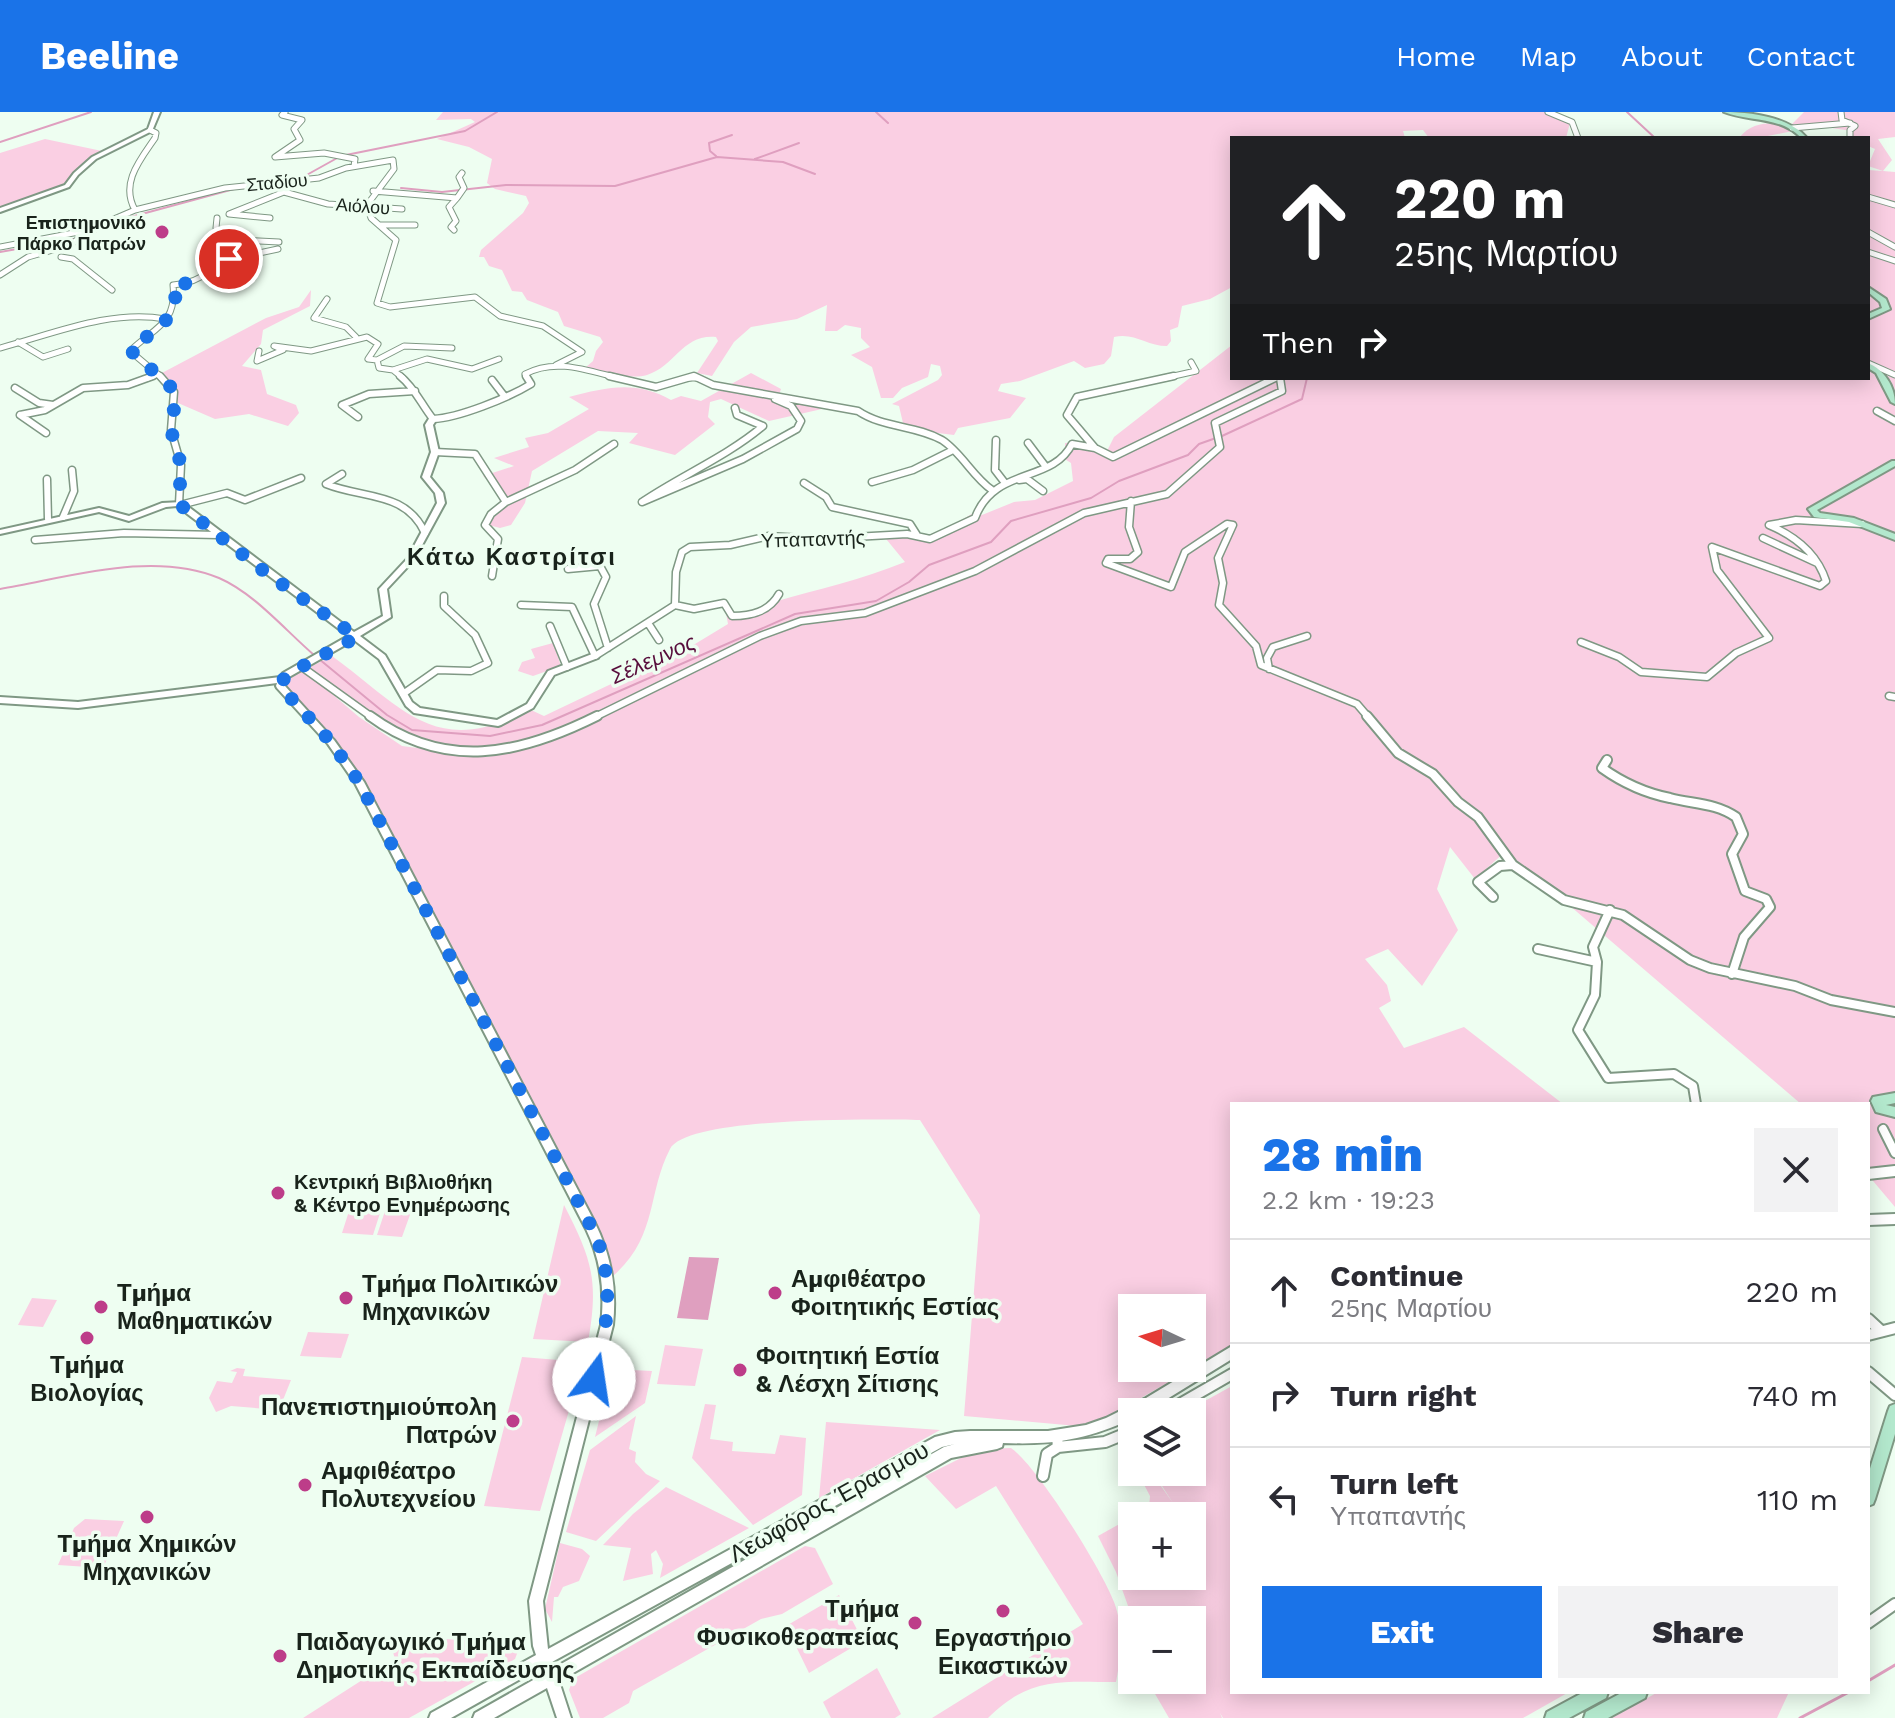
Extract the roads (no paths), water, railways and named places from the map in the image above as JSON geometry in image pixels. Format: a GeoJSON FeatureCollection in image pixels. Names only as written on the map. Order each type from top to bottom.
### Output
{"type":"FeatureCollection","features":[{"type":"Feature","properties":{"kind":"main road"},"geometry":{"type":"LineString","coordinates":[[1727,112],[1792,128],[1802,136]]}},
{"type":"Feature","properties":{"kind":"main road"},"geometry":{"type":"LineString","coordinates":[[1870,291],[1883,301],[1886,309],[1870,316]]}},
{"type":"Feature","properties":{"kind":"main road"},"geometry":{"type":"LineString","coordinates":[[1870,366],[1882,376],[1895,402]]}},
{"type":"Feature","properties":{"kind":"main road"},"geometry":{"type":"LineString","coordinates":[[1895,463],[1812,507],[1817,515],[1862,524],[1895,537]]}},
{"type":"Feature","properties":{"kind":"main road"},"geometry":{"type":"LineString","coordinates":[[1895,1098],[1877,1101],[1880,1108],[1895,1112]]}},
{"type":"Feature","properties":{"kind":"main road"},"geometry":{"type":"LineString","coordinates":[[1870,1492],[1895,1411]]}},
{"type":"Feature","properties":{"kind":"main road"},"geometry":{"type":"LineString","coordinates":[[1553,1718],[1594,1694]]}},
{"type":"Feature","properties":{"kind":"main road"},"geometry":{"type":"LineString","coordinates":[[1592,1718],[1635,1694]]}},
{"type":"Feature","properties":{"kind":"street"},"geometry":{"type":"LineString","coordinates":[[0,210],[67,186],[73,174],[93,155],[150,130],[157,112]]}},
{"type":"Feature","properties":{"kind":"street"},"geometry":{"type":"LineString","coordinates":[[285,112],[282,115],[302,120],[294,129],[300,140],[275,157],[345,155],[355,159],[354,166]]}},
{"type":"Feature","properties":{"kind":"street"},"geometry":{"type":"LineString","coordinates":[[1548,112],[1572,122],[1576,136]]}},
{"type":"Feature","properties":{"kind":"street"},"geometry":{"type":"LineString","coordinates":[[1841,112],[1841,118],[1855,126],[1849,131],[1850,136]]}},
{"type":"Feature","properties":{"kind":"street"},"geometry":{"type":"LineString","coordinates":[[1792,128],[1850,123]]}},
{"type":"Feature","properties":{"kind":"street"},"geometry":{"type":"LineString","coordinates":[[135,210],[128,187],[134,169],[155,138],[156,133],[150,130]]}},
{"type":"Feature","properties":{"kind":"street","name":"Σταδίου"},"geometry":{"type":"LineString","coordinates":[[0,275],[28,257],[80,239],[88,232],[135,210],[225,188],[323,177],[354,166],[395,161],[391,174],[373,191],[366,206]]}},
{"type":"Feature","properties":{"kind":"street"},"geometry":{"type":"LineString","coordinates":[[454,230],[451,227],[456,221],[449,207],[464,190],[459,177],[462,173]]}},
{"type":"Feature","properties":{"kind":"street"},"geometry":{"type":"LineString","coordinates":[[373,191],[457,198]]}},
{"type":"Feature","properties":{"kind":"street","name":"Αιόλου"},"geometry":{"type":"LineString","coordinates":[[270,218],[229,214],[284,192],[326,204],[402,209]]}},
{"type":"Feature","properties":{"kind":"street"},"geometry":{"type":"LineString","coordinates":[[1870,198],[1895,205]]}},
{"type":"Feature","properties":{"kind":"street"},"geometry":{"type":"LineString","coordinates":[[366,206],[367,214],[393,236],[396,243],[376,298],[381,307],[475,297],[500,316],[543,326],[582,352],[556,365]]}},
{"type":"Feature","properties":{"kind":"street"},"geometry":{"type":"LineString","coordinates":[[217,218],[215,227],[239,237],[239,240]]}},
{"type":"Feature","properties":{"kind":"street"},"geometry":{"type":"LineString","coordinates":[[380,225],[415,225]]}},
{"type":"Feature","properties":{"kind":"street"},"geometry":{"type":"LineString","coordinates":[[0,247],[88,232]]}},
{"type":"Feature","properties":{"kind":"street"},"geometry":{"type":"LineString","coordinates":[[1870,233],[1895,247]]}},
{"type":"Feature","properties":{"kind":"street"},"geometry":{"type":"LineString","coordinates":[[239,240],[279,242]]}},
{"type":"Feature","properties":{"kind":"street"},"geometry":{"type":"LineString","coordinates":[[180,504],[181,465],[171,430],[175,399],[168,382],[130,352],[165,319],[176,302],[173,285],[189,283],[223,263],[239,240]]}},
{"type":"Feature","properties":{"kind":"street"},"geometry":{"type":"LineString","coordinates":[[233,251],[250,255],[278,249]]}},
{"type":"Feature","properties":{"kind":"street"},"geometry":{"type":"LineString","coordinates":[[1870,253],[1895,261]]}},
{"type":"Feature","properties":{"kind":"street"},"geometry":{"type":"LineString","coordinates":[[61,257],[73,259],[112,290]]}},
{"type":"Feature","properties":{"kind":"street"},"geometry":{"type":"LineString","coordinates":[[327,299],[314,318],[346,327],[356,337]]}},
{"type":"Feature","properties":{"kind":"street"},"geometry":{"type":"LineString","coordinates":[[0,348],[129,316],[165,319]]}},
{"type":"Feature","properties":{"kind":"street"},"geometry":{"type":"LineString","coordinates":[[65,317],[65,330]]}},
{"type":"Feature","properties":{"kind":"street"},"geometry":{"type":"LineString","coordinates":[[259,351],[257,361],[283,350],[274,346],[311,351],[356,337],[375,340],[377,347],[368,359],[377,360],[404,346],[452,348]]}},
{"type":"Feature","properties":{"kind":"street"},"geometry":{"type":"LineString","coordinates":[[18,342],[43,357],[68,349]]}},
{"type":"Feature","properties":{"kind":"street"},"geometry":{"type":"LineString","coordinates":[[377,360],[379,368],[393,370],[427,359],[472,369],[499,359]]}},
{"type":"Feature","properties":{"kind":"street"},"geometry":{"type":"LineString","coordinates":[[1191,362],[1194,372],[1076,397],[1067,414],[1095,448],[1113,457],[1274,380]]}},
{"type":"Feature","properties":{"kind":"street"},"geometry":{"type":"LineString","coordinates":[[433,419],[456,418],[473,407],[530,385],[525,373],[542,365],[638,381],[653,387],[693,376],[713,385],[858,411],[874,422],[898,424],[944,441],[992,490]]}},
{"type":"Feature","properties":{"kind":"street"},"geometry":{"type":"LineString","coordinates":[[1870,365],[1895,375]]}},
{"type":"Feature","properties":{"kind":"street"},"geometry":{"type":"LineString","coordinates":[[393,370],[415,391],[418,401],[433,419]]}},
{"type":"Feature","properties":{"kind":"street"},"geometry":{"type":"LineString","coordinates":[[46,433],[20,415],[54,405],[83,388],[128,385],[158,374]]}},
{"type":"Feature","properties":{"kind":"street"},"geometry":{"type":"LineString","coordinates":[[492,380],[505,397]]}},
{"type":"Feature","properties":{"kind":"street"},"geometry":{"type":"LineString","coordinates":[[306,665],[389,730],[410,741],[483,753],[506,751],[565,732],[760,636],[801,621],[865,613],[916,595],[975,571],[1073,518],[1170,491],[1190,470],[1220,447],[1215,423],[1237,409],[1282,391],[1279,380]]}},
{"type":"Feature","properties":{"kind":"street"},"geometry":{"type":"LineString","coordinates":[[15,388],[39,403],[54,405]]}},
{"type":"Feature","properties":{"kind":"street"},"geometry":{"type":"LineString","coordinates":[[358,417],[342,405],[369,394],[415,391]]}},
{"type":"Feature","properties":{"kind":"street"},"geometry":{"type":"LineString","coordinates":[[735,408],[737,415],[763,426],[735,450],[671,482],[642,502],[743,459],[799,427],[801,421],[793,407],[763,393]]}},
{"type":"Feature","properties":{"kind":"street"},"geometry":{"type":"LineString","coordinates":[[1877,411],[1895,421]]}},
{"type":"Feature","properties":{"kind":"street"},"geometry":{"type":"LineString","coordinates":[[0,700],[82,704],[281,680],[357,637],[387,617],[383,589],[410,560],[441,503],[439,493],[426,477],[435,452],[429,425],[433,419]]}},
{"type":"Feature","properties":{"kind":"street"},"geometry":{"type":"LineString","coordinates":[[996,440],[995,470],[1008,482],[1026,479],[1043,491]]}},
{"type":"Feature","properties":{"kind":"street"},"geometry":{"type":"LineString","coordinates":[[1028,443],[1046,467]]}},
{"type":"Feature","properties":{"kind":"street","name":"Υπαπαντής"},"geometry":{"type":"LineString","coordinates":[[675,605],[676,572],[682,552],[690,547],[730,545],[769,536],[819,539],[917,535],[933,538],[972,520],[992,490],[1067,457],[1073,443],[1095,448]]}},
{"type":"Feature","properties":{"kind":"street"},"geometry":{"type":"LineString","coordinates":[[492,576],[498,539],[485,525],[491,514],[506,502],[544,482],[584,468],[614,444]]}},
{"type":"Feature","properties":{"kind":"street"},"geometry":{"type":"LineString","coordinates":[[872,482],[914,472],[921,464],[951,451]]}},
{"type":"Feature","properties":{"kind":"street"},"geometry":{"type":"LineString","coordinates":[[435,452],[468,452],[478,456],[506,502]]}},
{"type":"Feature","properties":{"kind":"street"},"geometry":{"type":"LineString","coordinates":[[63,517],[74,491],[72,470]]}},
{"type":"Feature","properties":{"kind":"street"},"geometry":{"type":"LineString","coordinates":[[342,474],[326,484],[402,504],[422,521],[425,533]]}},
{"type":"Feature","properties":{"kind":"street"},"geometry":{"type":"LineString","coordinates":[[0,532],[99,510],[129,519],[165,505],[227,493],[245,500],[301,478]]}},
{"type":"Feature","properties":{"kind":"street"},"geometry":{"type":"LineString","coordinates":[[47,479],[48,519]]}},
{"type":"Feature","properties":{"kind":"street"},"geometry":{"type":"LineString","coordinates":[[804,483],[826,497],[832,507],[908,524],[917,535]]}},
{"type":"Feature","properties":{"kind":"street"},"geometry":{"type":"LineString","coordinates":[[1131,501],[1129,527],[1137,555],[1105,561],[1143,574],[1165,588],[1174,585],[1185,552],[1227,524],[1233,525],[1231,536],[1218,558],[1223,583],[1219,605],[1256,646],[1261,665],[1357,704],[1398,753],[1433,774],[1458,802],[1478,817],[1513,865],[1570,903],[1610,910],[1638,923],[1695,962],[1732,974],[1895,1012]]}},
{"type":"Feature","properties":{"kind":"street"},"geometry":{"type":"LineString","coordinates":[[180,504],[382,657],[403,694],[417,711],[498,723],[530,706],[546,677],[595,656],[675,605],[694,609],[724,603],[732,616],[740,616],[764,610],[777,600],[779,594]]}},
{"type":"Feature","properties":{"kind":"street"},"geometry":{"type":"LineString","coordinates":[[1581,642],[1619,657],[1641,672],[1707,677],[1736,653],[1769,638],[1717,570],[1712,547],[1820,586],[1826,581],[1818,563],[1795,536],[1769,525],[1796,520],[1862,524]]}},
{"type":"Feature","properties":{"kind":"street"},"geometry":{"type":"LineString","coordinates":[[35,540],[124,533],[218,535]]}},
{"type":"Feature","properties":{"kind":"street"},"geometry":{"type":"LineString","coordinates":[[1763,538],[1818,563]]}},
{"type":"Feature","properties":{"kind":"street"},"geometry":{"type":"LineString","coordinates":[[568,569],[600,566],[606,577],[594,604],[608,648]]}},
{"type":"Feature","properties":{"kind":"street"},"geometry":{"type":"LineString","coordinates":[[403,694],[437,670],[471,671],[488,663],[475,635],[444,606],[444,596]]}},
{"type":"Feature","properties":{"kind":"street"},"geometry":{"type":"LineString","coordinates":[[521,605],[572,607],[595,656]]}},
{"type":"Feature","properties":{"kind":"street"},"geometry":{"type":"LineString","coordinates":[[648,623],[659,640]]}},
{"type":"Feature","properties":{"kind":"street"},"geometry":{"type":"LineString","coordinates":[[550,626],[567,667]]}},
{"type":"Feature","properties":{"kind":"street"},"geometry":{"type":"LineString","coordinates":[[1269,669],[1267,658],[1273,647],[1307,636]]}},
{"type":"Feature","properties":{"kind":"street"},"geometry":{"type":"LineString","coordinates":[[281,680],[283,690],[323,733],[359,782],[552,1151],[604,1260],[609,1307],[600,1354],[539,1587],[535,1619],[543,1660],[564,1718]]}},
{"type":"Feature","properties":{"kind":"street"},"geometry":{"type":"LineString","coordinates":[[1607,760],[1602,768],[1628,784],[1680,800],[1711,804],[1736,817],[1743,834],[1732,854],[1745,891],[1766,899],[1770,907],[1744,937],[1732,974]]}},
{"type":"Feature","properties":{"kind":"street"},"geometry":{"type":"LineString","coordinates":[[1493,897],[1478,882],[1500,866],[1513,865]]}},
{"type":"Feature","properties":{"kind":"street"},"geometry":{"type":"LineString","coordinates":[[1610,910],[1593,947],[1597,962],[1595,995],[1578,1030],[1604,1075],[1612,1078],[1630,1074],[1681,1076],[1693,1086],[1696,1102]]}},
{"type":"Feature","properties":{"kind":"street"},"geometry":{"type":"LineString","coordinates":[[1538,949],[1597,962]]}},
{"type":"Feature","properties":{"kind":"street"},"geometry":{"type":"LineString","coordinates":[[1883,1129],[1895,1153]]}},
{"type":"Feature","properties":{"kind":"street"},"geometry":{"type":"LineString","coordinates":[[1870,1174],[1895,1171]]}},
{"type":"Feature","properties":{"kind":"street"},"geometry":{"type":"LineString","coordinates":[[1870,1220],[1895,1219]]}},
{"type":"Feature","properties":{"kind":"street"},"geometry":{"type":"LineString","coordinates":[[1870,1321],[1881,1331]]}},
{"type":"Feature","properties":{"kind":"street"},"geometry":{"type":"LineString","coordinates":[[1870,1334],[1895,1328]]}},
{"type":"Feature","properties":{"kind":"street"},"geometry":{"type":"LineString","coordinates":[[1043,1476],[1047,1454],[1057,1442],[1104,1428],[1230,1353]]}},
{"type":"Feature","properties":{"kind":"street"},"geometry":{"type":"LineString","coordinates":[[1870,1374],[1895,1395]]}},
{"type":"Feature","properties":{"kind":"street"},"geometry":{"type":"LineString","coordinates":[[1190,1398],[1230,1375]]}},
{"type":"Feature","properties":{"kind":"street","name":"Λεωφόρος Έρασμου"},"geometry":{"type":"LineString","coordinates":[[436,1718],[940,1441],[969,1437],[1027,1439]]}},
{"type":"Feature","properties":{"kind":"street"},"geometry":{"type":"LineString","coordinates":[[1027,1439],[1105,1442],[1118,1437]]}},
{"type":"Feature","properties":{"kind":"street","name":"Λεωφόρος Έρασμου"},"geometry":{"type":"LineString","coordinates":[[480,1718],[949,1452],[1027,1439]]}},
{"type":"Feature","properties":{"kind":"street"},"geometry":{"type":"LineString","coordinates":[[1870,1622],[1895,1604]]}},
{"type":"Feature","properties":{"kind":"street"},"geometry":{"type":"LineString","coordinates":[[1597,1694],[1608,1709]]}},
{"type":"Feature","properties":{"kind":"waterway"},"geometry":{"type":"LineString","coordinates":[[0,142],[91,112]]}},
{"type":"Feature","properties":{"kind":"waterway"},"geometry":{"type":"LineString","coordinates":[[346,155],[465,131],[497,112]]}},
{"type":"Feature","properties":{"kind":"waterway"},"geometry":{"type":"LineString","coordinates":[[876,112],[888,123]]}},
{"type":"Feature","properties":{"kind":"waterway","name":"Σέλεμνος"},"geometry":{"type":"LineString","coordinates":[[1627,112],[1653,136]]}},
{"type":"Feature","properties":{"kind":"waterway"},"geometry":{"type":"LineString","coordinates":[[716,156],[710,151],[709,143],[732,135]]}},
{"type":"Feature","properties":{"kind":"waterway"},"geometry":{"type":"LineString","coordinates":[[755,159],[799,143]]}},
{"type":"Feature","properties":{"kind":"waterway"},"geometry":{"type":"LineString","coordinates":[[303,177],[339,157]]}},
{"type":"Feature","properties":{"kind":"waterway"},"geometry":{"type":"LineString","coordinates":[[401,188],[442,192],[506,185],[615,186],[717,157],[783,162],[815,174]]}},
{"type":"Feature","properties":{"kind":"waterway"},"geometry":{"type":"LineString","coordinates":[[272,185],[286,184]]}},
{"type":"Feature","properties":{"kind":"waterway"},"geometry":{"type":"LineString","coordinates":[[85,236],[127,218],[234,189]]}},
{"type":"Feature","properties":{"kind":"waterway"},"geometry":{"type":"LineString","coordinates":[[0,252],[74,239]]}},
{"type":"Feature","properties":{"kind":"waterway","name":"Σέλεμνος"},"geometry":{"type":"LineString","coordinates":[[1222,436],[1302,399],[1307,380]]}},
{"type":"Feature","properties":{"kind":"waterway","name":"Σέλεμνος"},"geometry":{"type":"LineString","coordinates":[[319,659],[387,715],[412,730],[490,736],[542,725],[795,614],[876,601],[909,582],[929,565],[991,542],[1011,521],[1091,498],[1119,481],[1188,455],[1199,444],[1216,438]]}},
{"type":"Feature","properties":{"kind":"waterway","name":"Σέλεμνος"},"geometry":{"type":"LineString","coordinates":[[0,589],[81,573],[138,566],[193,570],[219,578],[245,593],[314,655]]}},
{"type":"Feature","properties":{"kind":"waterway"},"geometry":{"type":"LineString","coordinates":[[1870,1680],[1895,1665]]}},
{"type":"Feature","properties":{"kind":"waterway"},"geometry":{"type":"LineString","coordinates":[[1800,1718],[1845,1694]]}},
{"type":"Feature","properties":{"kind":"place","name":"Επιστημονικό Πάρκο Πατρών"},"geometry":{"type":"Point","coordinates":[162,232]}},
{"type":"Feature","properties":{"kind":"place","name":"Κεντρική Βιβλιοθήκη & Κέντρο Ενημέρωσης"},"geometry":{"type":"Point","coordinates":[278,1193]}},
{"type":"Feature","properties":{"kind":"place","name":"Αμφιθέατρο Φοιτητικής Εστίας"},"geometry":{"type":"Point","coordinates":[775,1293]}},
{"type":"Feature","properties":{"kind":"place","name":"Τμήμα Πολιτικών Μηχανικών"},"geometry":{"type":"Point","coordinates":[346,1298]}},
{"type":"Feature","properties":{"kind":"place","name":"Τμήμα Μαθηματικών"},"geometry":{"type":"Point","coordinates":[101,1307]}},
{"type":"Feature","properties":{"kind":"place","name":"Τμήμα Βιολογίας"},"geometry":{"type":"Point","coordinates":[87,1338]}},
{"type":"Feature","properties":{"kind":"place","name":"Φοιτητική Εστία & Λέσχη Σίτισης"},"geometry":{"type":"Point","coordinates":[740,1370]}},
{"type":"Feature","properties":{"kind":"place","name":"Πανεπιστημιούπολη Πατρών"},"geometry":{"type":"Point","coordinates":[513,1421]}},
{"type":"Feature","properties":{"kind":"place","name":"Αμφιθέατρο Πολυτεχνείου"},"geometry":{"type":"Point","coordinates":[305,1485]}},
{"type":"Feature","properties":{"kind":"place","name":"Τμήμα Χημικών Μηχανικών"},"geometry":{"type":"Point","coordinates":[147,1517]}},
{"type":"Feature","properties":{"kind":"place","name":"Εργαστήριο Εικαστικών"},"geometry":{"type":"Point","coordinates":[1003,1611]}},
{"type":"Feature","properties":{"kind":"place","name":"Τμήμα Φυσικοθεραπείας"},"geometry":{"type":"Point","coordinates":[915,1623]}},
{"type":"Feature","properties":{"kind":"place","name":"Παιδαγωγικό Τμήμα Δημοτικής Εκπαίδευσης"},"geometry":{"type":"Point","coordinates":[280,1656]}},
{"type":"Feature","properties":{"kind":"district","name":"Κάτω Καστρίτσι"},"geometry":{"type":"Point","coordinates":[512,557]}}]}
